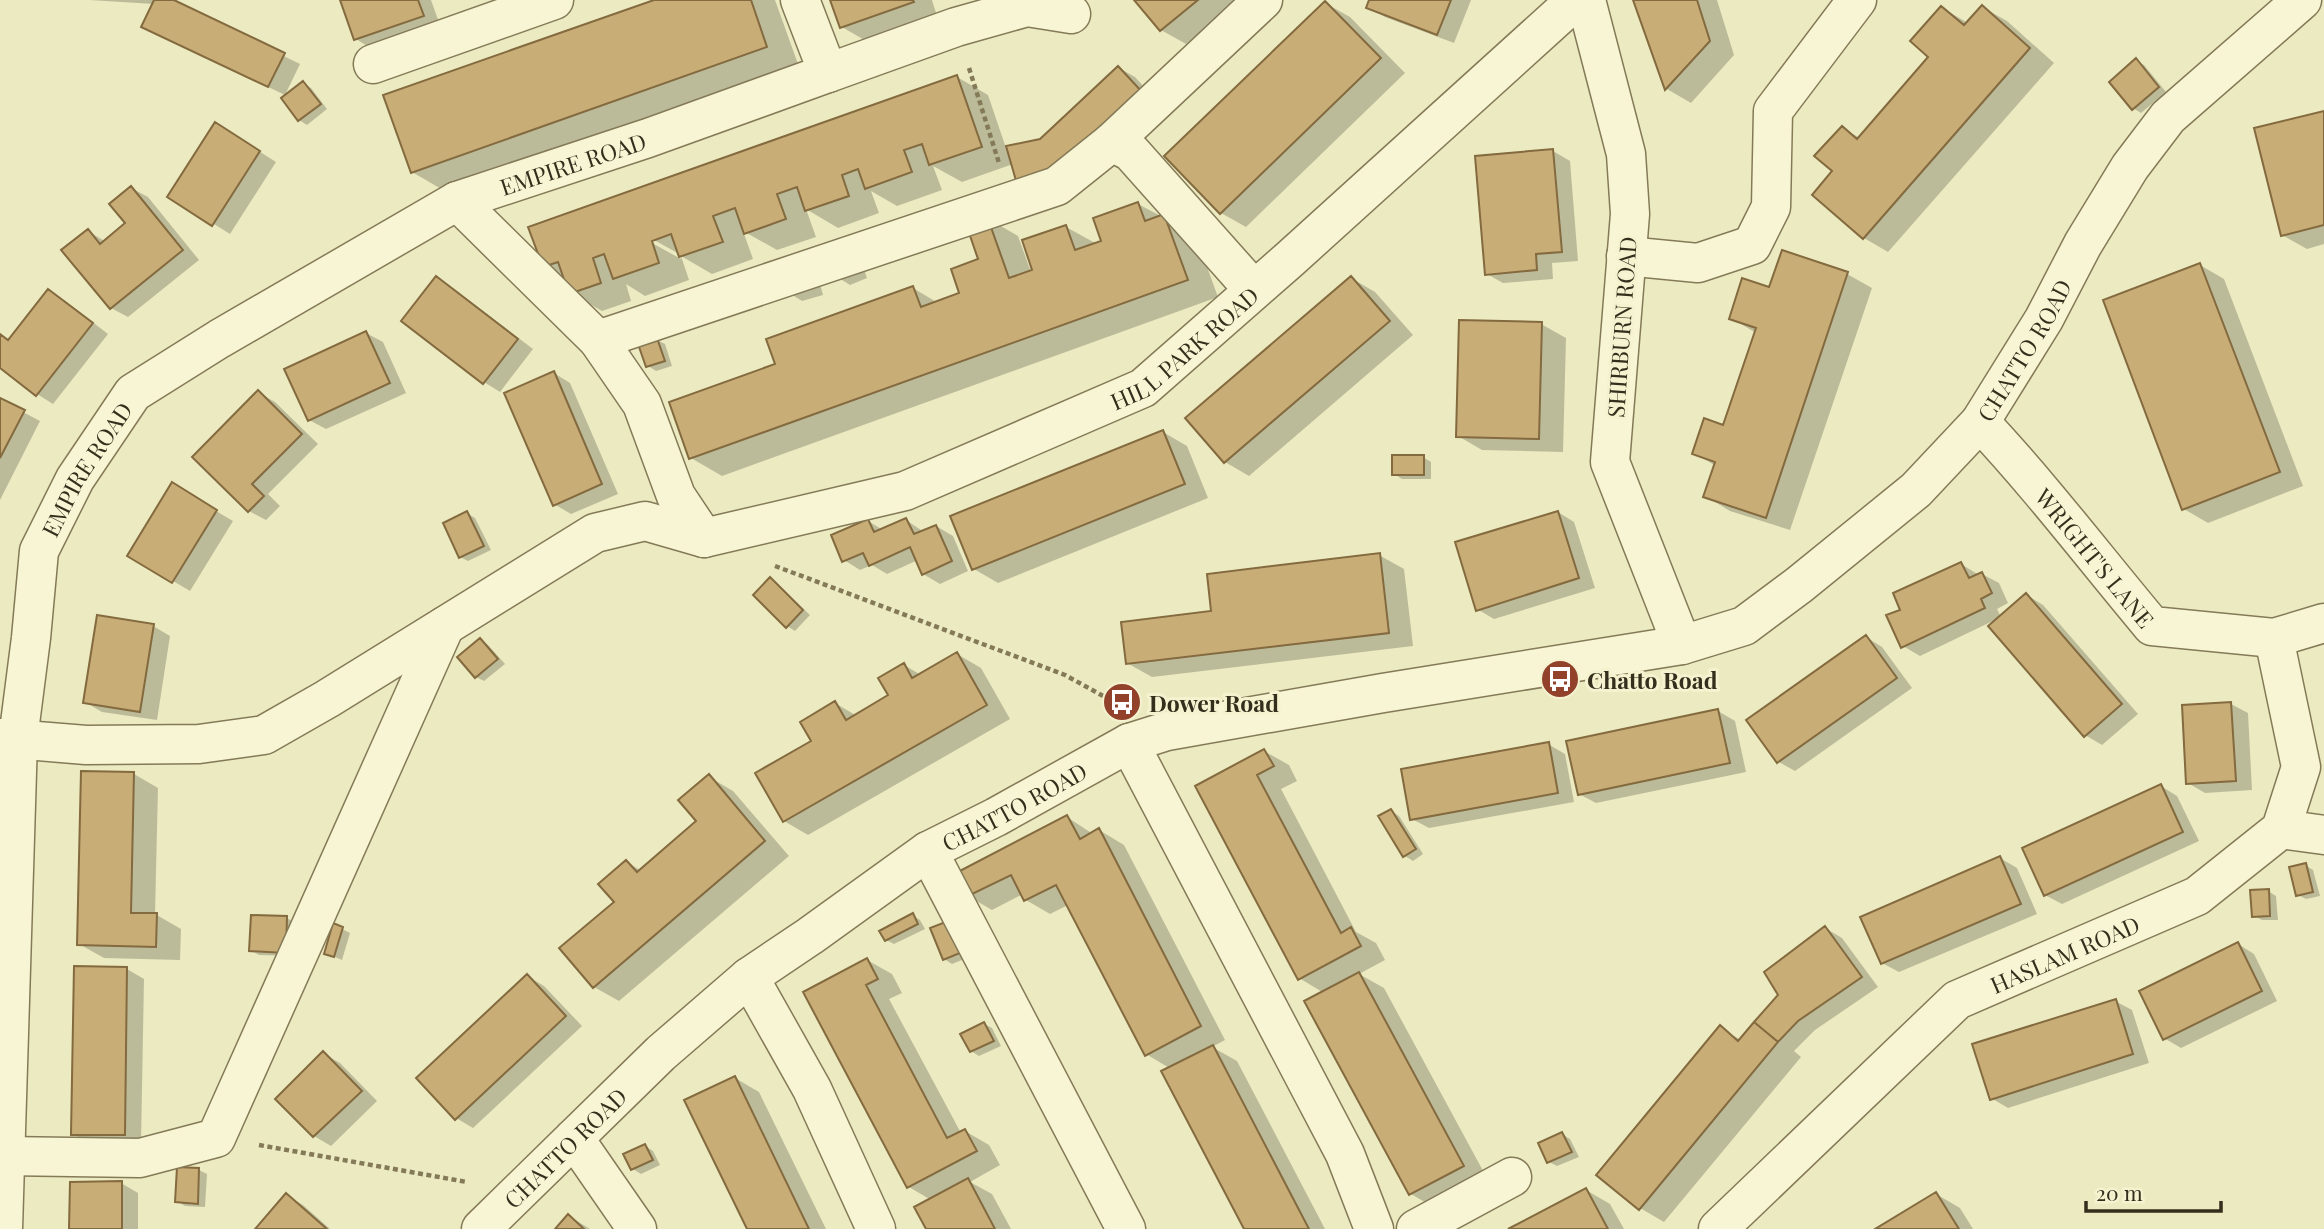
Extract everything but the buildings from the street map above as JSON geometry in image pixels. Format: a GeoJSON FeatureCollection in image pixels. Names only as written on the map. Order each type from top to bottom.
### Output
{"type":"FeatureCollection","features":[{"type":"Feature","properties":{"kind":"street"},"geometry":{"type":"LineString","coordinates":[[373,64],[554,0]]}},
{"type":"Feature","properties":{"kind":"street"},"geometry":{"type":"LineString","coordinates":[[800,0],[828,73]]}},
{"type":"Feature","properties":{"kind":"street"},"geometry":{"type":"LineString","coordinates":[[598,340],[1057,186],[1112,142],[1263,0]]}},
{"type":"Feature","properties":{"kind":"street","name":"HILL PARK ROAD"},"geometry":{"type":"LineString","coordinates":[[704,538],[905,491],[1143,388],[1576,0]]}},
{"type":"Feature","properties":{"kind":"street","name":"SHIRBURN ROAD"},"geometry":{"type":"LineString","coordinates":[[1586,0],[1626,154],[1630,214],[1610,461],[1682,645]]}},
{"type":"Feature","properties":{"kind":"street"},"geometry":{"type":"LineString","coordinates":[[1626,256],[1698,263],[1752,245],[1771,207],[1773,111],[1857,0]]}},
{"type":"Feature","properties":{"kind":"street","name":"CHATTO ROAD"},"geometry":{"type":"LineString","coordinates":[[481,1229],[662,1053],[749,977],[928,851],[996,817],[1129,743],[1167,730],[1383,692],[1682,645],[1744,626],[1916,490],[1980,422],[2045,319],[2083,244],[2130,167],[2168,117],[2302,0]]}},
{"type":"Feature","properties":{"kind":"street","name":"EMPIRE ROAD"},"geometry":{"type":"LineString","coordinates":[[3,1229],[9,739],[31,638],[38,551],[75,479],[133,393],[219,339],[457,201],[648,138],[1026,3],[1072,13]]}},
{"type":"Feature","properties":{"kind":"street"},"geometry":{"type":"LineString","coordinates":[[1112,142],[1131,152],[1254,290]]}},
{"type":"Feature","properties":{"kind":"street"},"geometry":{"type":"LineString","coordinates":[[457,201],[598,340],[642,404],[676,496],[704,538]]}},
{"type":"Feature","properties":{"kind":"street","name":"WRIGHT'S LANE"},"geometry":{"type":"LineString","coordinates":[[1980,422],[2028,472],[2087,550],[2152,626],[2274,638],[2324,624]]}},
{"type":"Feature","properties":{"kind":"street"},"geometry":{"type":"LineString","coordinates":[[9,739],[86,745],[199,744],[264,735],[595,533],[645,521],[704,538]]}},
{"type":"Feature","properties":{"kind":"street"},"geometry":{"type":"LineString","coordinates":[[4,1156],[140,1158],[216,1138],[445,626]]}},
{"type":"Feature","properties":{"kind":"street"},"geometry":{"type":"LineString","coordinates":[[2274,638],[2301,767],[2281,829],[2324,835]]}},
{"type":"Feature","properties":{"kind":"street"},"geometry":{"type":"LineString","coordinates":[[1129,743],[1345,1154],[1374,1229]]}},
{"type":"Feature","properties":{"kind":"street","name":"HASLAM ROAD"},"geometry":{"type":"LineString","coordinates":[[1718,1229],[1956,1000],[2197,896],[2281,829]]}},
{"type":"Feature","properties":{"kind":"street"},"geometry":{"type":"LineString","coordinates":[[928,851],[1126,1229]]}},
{"type":"Feature","properties":{"kind":"street"},"geometry":{"type":"LineString","coordinates":[[749,977],[812,1089],[876,1229]]}},
{"type":"Feature","properties":{"kind":"street"},"geometry":{"type":"LineString","coordinates":[[575,1138],[637,1229]]}},
{"type":"Feature","properties":{"kind":"street"},"geometry":{"type":"LineString","coordinates":[[1416,1229],[1512,1178]]}},
{"type":"Feature","properties":{"kind":"path"},"geometry":{"type":"LineString","coordinates":[[956,27],[1011,200]]}},
{"type":"Feature","properties":{"kind":"path"},"geometry":{"type":"LineString","coordinates":[[767,563],[1065,675],[1167,730]]}},
{"type":"Feature","properties":{"kind":"path"},"geometry":{"type":"LineString","coordinates":[[216,1138],[520,1191]]}},
{"type":"Feature","properties":{"kind":"place","name":"Chatto Road"},"geometry":{"type":"Point","coordinates":[1560,679]}},
{"type":"Feature","properties":{"kind":"place","name":"Dower Road"},"geometry":{"type":"Point","coordinates":[1122,702]}}]}
